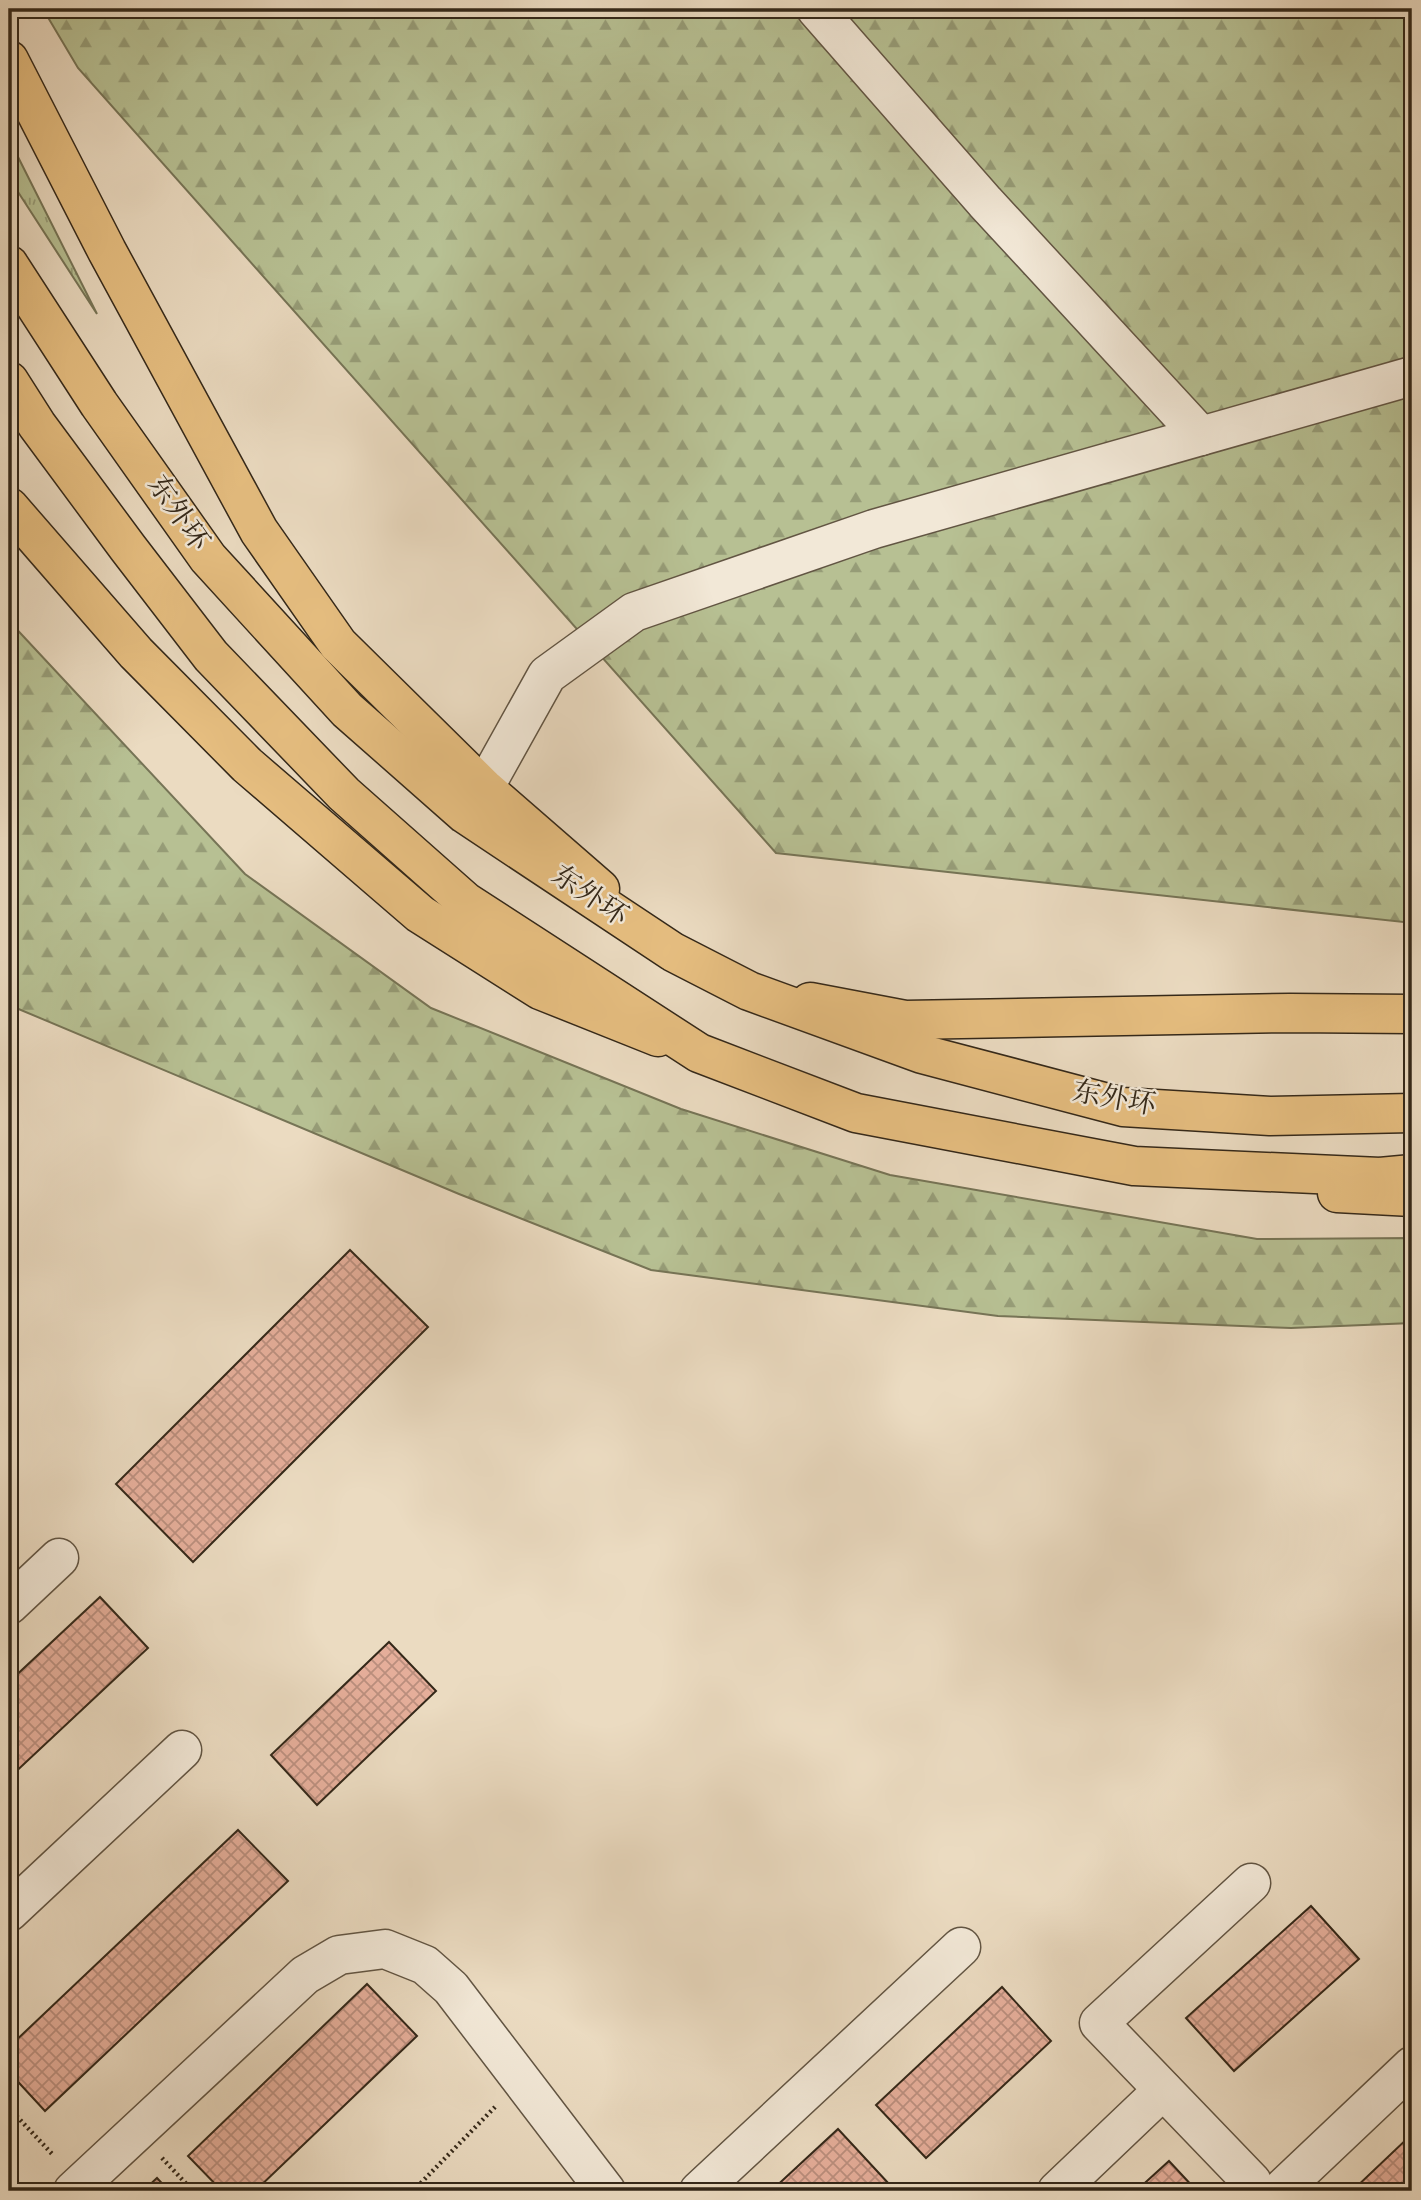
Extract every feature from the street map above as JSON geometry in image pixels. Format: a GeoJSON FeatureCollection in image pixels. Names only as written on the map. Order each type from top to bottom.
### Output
{"type":"FeatureCollection","features":[{"type":"Feature","properties":{"kind":"main road"},"geometry":{"type":"LineString","coordinates":[[9,60],[107,251],[259,531],[338,644],[484,788],[673,952]]}},
{"type":"Feature","properties":{"kind":"main road","name":"东外环"},"geometry":{"type":"LineString","coordinates":[[9,265],[99,404],[208,558],[347,710],[465,814],[673,952],[749,991],[922,1054],[1123,1107],[1270,1116],[1412,1112]]}},
{"type":"Feature","properties":{"kind":"main road"},"geometry":{"type":"LineString","coordinates":[[9,381],[37,425],[212,656],[344,794],[466,902],[699,1053]]}},
{"type":"Feature","properties":{"kind":"main road"},"geometry":{"type":"LineString","coordinates":[[9,507],[136,653],[247,765],[420,914],[540,990],[856,1113],[1134,1166],[1334,1192],[1412,1197]]}},
{"type":"Feature","properties":{"kind":"main road"},"geometry":{"type":"LineString","coordinates":[[749,991],[905,1020],[1290,1013],[1412,1014]]}},
{"type":"Feature","properties":{"kind":"main road"},"geometry":{"type":"LineString","coordinates":[[1134,1166],[1380,1177],[1412,1174]]}},
{"type":"Feature","properties":{"kind":"street"},"geometry":{"type":"LineString","coordinates":[[816,9],[985,202],[1201,436]]}},
{"type":"Feature","properties":{"kind":"street"},"geometry":{"type":"LineString","coordinates":[[484,788],[547,675],[634,612],[874,529],[1412,376]]}},
{"type":"Feature","properties":{"kind":"street"},"geometry":{"type":"LineString","coordinates":[[9,1605],[59,1558]]}},
{"type":"Feature","properties":{"kind":"street"},"geometry":{"type":"LineString","coordinates":[[9,1912],[182,1750]]}},
{"type":"Feature","properties":{"kind":"street"},"geometry":{"type":"LineString","coordinates":[[1251,1883],[1099,2023],[1252,2182],[1255,2191]]}},
{"type":"Feature","properties":{"kind":"street"},"geometry":{"type":"LineString","coordinates":[[699,2191],[961,1947]]}},
{"type":"Feature","properties":{"kind":"street"},"geometry":{"type":"LineString","coordinates":[[77,2188],[305,1975],[339,1955],[385,1949],[425,1965],[451,1988],[606,2191]]}},
{"type":"Feature","properties":{"kind":"street"},"geometry":{"type":"LineString","coordinates":[[1280,2191],[1412,2066]]}},
{"type":"Feature","properties":{"kind":"street"},"geometry":{"type":"LineString","coordinates":[[1057,2191],[1163,2090]]}},
{"type":"Feature","properties":{"kind":"path"},"geometry":{"type":"LineString","coordinates":[[413,2191],[522,2080]]}},
{"type":"Feature","properties":{"kind":"path"},"geometry":{"type":"LineString","coordinates":[[9,2108],[77,2188]]}},
{"type":"Feature","properties":{"kind":"green space"},"geometry":{"type":"Polygon","coordinates":[[[43,9],[1412,9],[1412,923],[776,853],[78,68],[43,9]]]}},
{"type":"Feature","properties":{"kind":"green space"},"geometry":{"type":"Polygon","coordinates":[[[9,139],[97,314],[9,178],[9,139]]]}},
{"type":"Feature","properties":{"kind":"green space"},"geometry":{"type":"Polygon","coordinates":[[[9,621],[245,874],[431,1008],[681,1109],[890,1175],[1257,1239],[1412,1238],[1412,1323],[1291,1328],[998,1316],[651,1270],[459,1194],[9,1005],[9,621]]]}},
{"type":"Feature","properties":{"kind":"building"},"geometry":{"type":"Polygon","coordinates":[[[350,1250],[428,1327],[193,1562],[116,1484],[350,1250]]]}},
{"type":"Feature","properties":{"kind":"building"},"geometry":{"type":"Polygon","coordinates":[[[100,1597],[148,1648],[9,1778],[9,1682],[100,1597]]]}},
{"type":"Feature","properties":{"kind":"building"},"geometry":{"type":"Polygon","coordinates":[[[389,1642],[436,1691],[317,1805],[271,1755],[389,1642]]]}},
{"type":"Feature","properties":{"kind":"building"},"geometry":{"type":"Polygon","coordinates":[[[238,1830],[288,1881],[45,2111],[9,2072],[9,2047],[238,1830]]]}},
{"type":"Feature","properties":{"kind":"building"},"geometry":{"type":"Polygon","coordinates":[[[1311,1906],[1359,1959],[1234,2071],[1186,2018],[1311,1906]]]}},
{"type":"Feature","properties":{"kind":"building"},"geometry":{"type":"Polygon","coordinates":[[[367,1984],[417,2036],[255,2191],[222,2191],[188,2156],[367,1984]]]}},
{"type":"Feature","properties":{"kind":"building"},"geometry":{"type":"Polygon","coordinates":[[[1002,1987],[1051,2041],[926,2158],[876,2105],[1002,1987]]]}},
{"type":"Feature","properties":{"kind":"building"},"geometry":{"type":"Polygon","coordinates":[[[838,2129],[889,2184],[880,2191],[771,2191],[838,2129]]]}},
{"type":"Feature","properties":{"kind":"building"},"geometry":{"type":"Polygon","coordinates":[[[1412,2134],[1412,2191],[1352,2191],[1412,2134]]]}},
{"type":"Feature","properties":{"kind":"building"},"geometry":{"type":"Polygon","coordinates":[[[1169,2161],[1197,2191],[1136,2191],[1169,2161]]]}},
{"type":"Feature","properties":{"kind":"building"},"geometry":{"type":"Polygon","coordinates":[[[157,2178],[169,2191],[143,2191],[157,2178]]]}}]}
